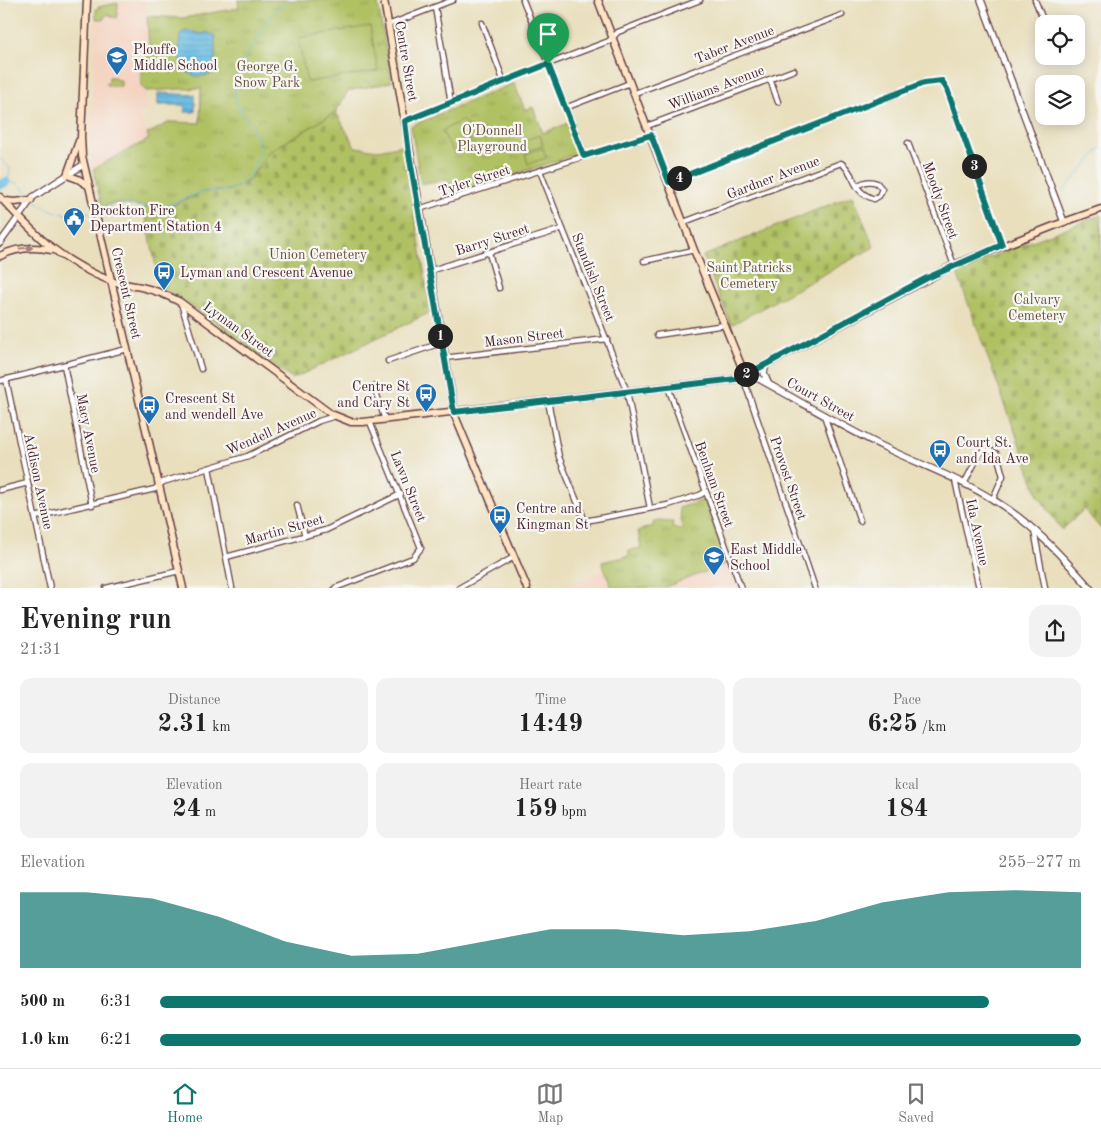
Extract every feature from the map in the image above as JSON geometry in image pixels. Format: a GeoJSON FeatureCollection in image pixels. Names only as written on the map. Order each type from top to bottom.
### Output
{"type":"FeatureCollection","features":[{"type":"Feature","properties":{"kind":"main road","name":"Crescent Street"},"geometry":{"type":"LineString","coordinates":[[87,0],[80,137],[83,165],[183,588]]}},
{"type":"Feature","properties":{"kind":"main road","name":"Centre Street"},"geometry":{"type":"LineString","coordinates":[[384,0],[454,412],[527,588]]}},
{"type":"Feature","properties":{"kind":"main road"},"geometry":{"type":"LineString","coordinates":[[598,0],[694,250],[745,375]]}},
{"type":"Feature","properties":{"kind":"main road"},"geometry":{"type":"LineString","coordinates":[[80,137],[67,175],[89,186]]}},
{"type":"Feature","properties":{"kind":"main road"},"geometry":{"type":"LineString","coordinates":[[2,199],[15,202],[31,200]]}},
{"type":"Feature","properties":{"kind":"main road","name":"Lyman Street"},"geometry":{"type":"LineString","coordinates":[[2,199],[53,250],[83,268],[111,280],[162,293],[180,302],[335,416],[351,422],[370,422],[736,379],[954,265],[1002,245],[1101,209]]}},
{"type":"Feature","properties":{"kind":"main road"},"geometry":{"type":"LineString","coordinates":[[0,256],[27,247],[53,250]]}},
{"type":"Feature","properties":{"kind":"street"},"geometry":{"type":"LineString","coordinates":[[388,24],[453,0]]}},
{"type":"Feature","properties":{"kind":"street"},"geometry":{"type":"LineString","coordinates":[[522,0],[584,156]]}},
{"type":"Feature","properties":{"kind":"street"},"geometry":{"type":"LineString","coordinates":[[405,121],[609,41],[618,32],[700,0]]}},
{"type":"Feature","properties":{"kind":"street"},"geometry":{"type":"LineString","coordinates":[[981,0],[1064,222]]}},
{"type":"Feature","properties":{"kind":"street"},"geometry":{"type":"LineString","coordinates":[[1035,0],[1041,15]]}},
{"type":"Feature","properties":{"kind":"street"},"geometry":{"type":"LineString","coordinates":[[435,7],[450,103]]}},
{"type":"Feature","properties":{"kind":"street","name":"Taber Avenue"},"geometry":{"type":"LineString","coordinates":[[635,93],[842,15]]}},
{"type":"Feature","properties":{"kind":"street"},"geometry":{"type":"LineString","coordinates":[[482,23],[504,82]]}},
{"type":"Feature","properties":{"kind":"street","name":"Williams Avenue"},"geometry":{"type":"LineString","coordinates":[[647,126],[794,70]]}},
{"type":"Feature","properties":{"kind":"street"},"geometry":{"type":"LineString","coordinates":[[770,79],[778,102]]}},
{"type":"Feature","properties":{"kind":"street"},"geometry":{"type":"LineString","coordinates":[[669,182],[924,83],[942,81],[947,89],[1002,245]]}},
{"type":"Feature","properties":{"kind":"street"},"geometry":{"type":"LineString","coordinates":[[565,108],[630,82]]}},
{"type":"Feature","properties":{"kind":"street","name":"Tyler Street"},"geometry":{"type":"LineString","coordinates":[[419,209],[651,135]]}},
{"type":"Feature","properties":{"kind":"street","name":"Moody Street"},"geometry":{"type":"LineString","coordinates":[[908,142],[954,265]]}},
{"type":"Feature","properties":{"kind":"street","name":"Gardner Avenue"},"geometry":{"type":"LineString","coordinates":[[684,222],[841,163],[846,166],[857,187]]}},
{"type":"Feature","properties":{"kind":"street"},"geometry":{"type":"LineString","coordinates":[[0,243],[38,193],[83,165]]}},
{"type":"Feature","properties":{"kind":"street","name":"Standish Street"},"geometry":{"type":"LineString","coordinates":[[540,171],[607,339],[626,392],[650,508]]}},
{"type":"Feature","properties":{"kind":"street"},"geometry":{"type":"LineString","coordinates":[[871,181],[878,182],[882,189],[879,196],[874,199],[864,196],[857,187],[871,181]]}},
{"type":"Feature","properties":{"kind":"street","name":"Barry Street"},"geometry":{"type":"LineString","coordinates":[[429,271],[562,229]]}},
{"type":"Feature","properties":{"kind":"street"},"geometry":{"type":"LineString","coordinates":[[644,261],[694,250]]}},
{"type":"Feature","properties":{"kind":"street"},"geometry":{"type":"LineString","coordinates":[[489,253],[499,288]]}},
{"type":"Feature","properties":{"kind":"street"},"geometry":{"type":"LineString","coordinates":[[180,302],[201,369]]}},
{"type":"Feature","properties":{"kind":"street"},"geometry":{"type":"LineString","coordinates":[[657,335],[725,326]]}},
{"type":"Feature","properties":{"kind":"street","name":"Mason Street"},"geometry":{"type":"LineString","coordinates":[[444,358],[607,339]]}},
{"type":"Feature","properties":{"kind":"street"},"geometry":{"type":"LineString","coordinates":[[388,361],[441,343]]}},
{"type":"Feature","properties":{"kind":"street"},"geometry":{"type":"LineString","coordinates":[[0,381],[127,349]]}},
{"type":"Feature","properties":{"kind":"street"},"geometry":{"type":"LineString","coordinates":[[766,364],[764,373],[768,383]]}},
{"type":"Feature","properties":{"kind":"street","name":"Macy Avenue"},"geometry":{"type":"LineString","coordinates":[[64,365],[92,505]]}},
{"type":"Feature","properties":{"kind":"street","name":"Court Street"},"geometry":{"type":"LineString","coordinates":[[745,375],[759,378],[885,448],[993,499],[1034,530],[1059,553],[1090,588]]}},
{"type":"Feature","properties":{"kind":"street","name":"Provost Street"},"geometry":{"type":"LineString","coordinates":[[745,375],[746,386],[815,588]]}},
{"type":"Feature","properties":{"kind":"street","name":"Addison Avenue"},"geometry":{"type":"LineString","coordinates":[[6,379],[50,588]]}},
{"type":"Feature","properties":{"kind":"street"},"geometry":{"type":"LineString","coordinates":[[374,386],[384,420]]}},
{"type":"Feature","properties":{"kind":"street","name":"Benham Street"},"geometry":{"type":"LineString","coordinates":[[668,387],[741,588]]}},
{"type":"Feature","properties":{"kind":"street"},"geometry":{"type":"LineString","coordinates":[[548,401],[559,457],[586,523],[668,505],[705,492]]}},
{"type":"Feature","properties":{"kind":"street"},"geometry":{"type":"LineString","coordinates":[[824,415],[860,521]]}},
{"type":"Feature","properties":{"kind":"street","name":"Wendell Avenue"},"geometry":{"type":"LineString","coordinates":[[35,517],[155,489],[163,482],[248,456],[319,421],[335,416]]}},
{"type":"Feature","properties":{"kind":"street","name":"Lawn Street"},"geometry":{"type":"LineString","coordinates":[[335,588],[413,558],[422,548],[370,422]]}},
{"type":"Feature","properties":{"kind":"street"},"geometry":{"type":"LineString","coordinates":[[964,484],[980,453],[985,450],[992,451],[997,454],[1003,476],[993,499]]}},
{"type":"Feature","properties":{"kind":"street"},"geometry":{"type":"LineString","coordinates":[[209,468],[232,588]]}},
{"type":"Feature","properties":{"kind":"street","name":"Ida Avenue"},"geometry":{"type":"LineString","coordinates":[[955,480],[979,588]]}},
{"type":"Feature","properties":{"kind":"street"},"geometry":{"type":"LineString","coordinates":[[0,490],[28,483]]}},
{"type":"Feature","properties":{"kind":"street","name":"Martin Street"},"geometry":{"type":"LineString","coordinates":[[226,557],[326,530],[401,494]]}},
{"type":"Feature","properties":{"kind":"street"},"geometry":{"type":"LineString","coordinates":[[297,505],[305,536]]}},
{"type":"Feature","properties":{"kind":"street"},"geometry":{"type":"LineString","coordinates":[[1034,530],[1045,588]]}},
{"type":"Feature","properties":{"kind":"street"},"geometry":{"type":"LineString","coordinates":[[459,588],[514,557]]}},
{"type":"Feature","properties":{"kind":"street"},"geometry":{"type":"LineString","coordinates":[[106,588],[179,572]]}},
{"type":"Feature","properties":{"kind":"shaded area","name":"Plouffe Middle School"},"geometry":{"type":"Polygon","coordinates":[[[145,0],[149,47],[144,57],[141,86],[146,91],[148,108],[139,114],[149,138],[93,169],[90,146],[96,9],[101,5],[145,0]]]}},
{"type":"Feature","properties":{"kind":"shaded area","name":"East Middle School"},"geometry":{"type":"Polygon","coordinates":[[[728,563],[737,588],[663,588],[728,563]]]}},
{"type":"Feature","properties":{"kind":"shaded area"},"geometry":{"type":"Polygon","coordinates":[[[605,570],[612,588],[558,588],[605,570]]]}},
{"type":"Feature","properties":{"kind":"green space","name":"George G. Snow Park"},"geometry":{"type":"Polygon","coordinates":[[[238,0],[377,0],[392,82],[348,91],[336,112],[267,153],[247,182],[230,190],[204,192],[163,209],[113,203],[102,207],[93,169],[149,139],[147,134],[170,122],[200,123],[201,88],[146,91],[141,86],[141,67],[149,47],[147,16],[183,18],[239,8],[238,0]]]}},
{"type":"Feature","properties":{"kind":"green space"},"geometry":{"type":"Polygon","coordinates":[[[118,3],[117,18],[108,14],[104,19],[96,19],[96,9],[98,7],[118,3]]]}},
{"type":"Feature","properties":{"kind":"green space"},"geometry":{"type":"Polygon","coordinates":[[[370,26],[378,71],[307,82],[298,38],[370,26]]]}},
{"type":"Feature","properties":{"kind":"green space"},"geometry":{"type":"Polygon","coordinates":[[[109,77],[121,80],[121,86],[108,86],[106,84],[109,81],[109,77]]]}},
{"type":"Feature","properties":{"kind":"green space","name":"O'Donnell Playground"},"geometry":{"type":"Polygon","coordinates":[[[514,83],[525,110],[533,107],[543,133],[568,123],[580,153],[452,195],[448,179],[421,184],[411,126],[514,83]]]}},
{"type":"Feature","properties":{"kind":"green space","name":"Union Cemetery"},"geometry":{"type":"Polygon","coordinates":[[[336,112],[355,147],[378,150],[403,145],[431,312],[292,379],[209,317],[160,287],[144,207],[163,209],[204,192],[230,190],[247,182],[267,153],[336,112]]]}},
{"type":"Feature","properties":{"kind":"green space"},"geometry":{"type":"Polygon","coordinates":[[[462,120],[471,130],[468,147],[454,153],[442,131],[462,120]]]}},
{"type":"Feature","properties":{"kind":"green space"},"geometry":{"type":"Polygon","coordinates":[[[540,135],[543,146],[525,151],[522,141],[540,135]]]}},
{"type":"Feature","properties":{"kind":"green space"},"geometry":{"type":"Polygon","coordinates":[[[543,148],[546,158],[528,164],[525,154],[543,148]]]}},
{"type":"Feature","properties":{"kind":"green space","name":"Saint Patricks Cemetery"},"geometry":{"type":"Polygon","coordinates":[[[853,195],[874,247],[731,325],[703,256],[853,195]]]}},
{"type":"Feature","properties":{"kind":"green space","name":"Calvary Cemetery"},"geometry":{"type":"Polygon","coordinates":[[[1101,215],[1101,529],[1084,509],[1062,530],[1038,495],[956,270],[1101,215]]]}},
{"type":"Feature","properties":{"kind":"green space"},"geometry":{"type":"Polygon","coordinates":[[[704,500],[728,563],[663,588],[612,588],[602,562],[629,556],[629,550],[641,548],[638,531],[653,526],[654,521],[673,522],[672,528],[683,529],[679,508],[704,500]]]}},
{"type":"Feature","properties":{"kind":"water"},"geometry":{"type":"Polygon","coordinates":[[[190,31],[203,34],[207,32],[215,36],[215,63],[210,75],[193,75],[188,73],[182,64],[179,46],[180,35],[190,31]]]}},
{"type":"Feature","properties":{"kind":"water"},"geometry":{"type":"Polygon","coordinates":[[[158,93],[195,95],[195,112],[185,112],[184,105],[158,105],[158,93]]]}},
{"type":"Feature","properties":{"kind":"waterway"},"geometry":{"type":"LineString","coordinates":[[97,210],[115,205],[166,206],[198,193],[233,189],[245,181],[253,170],[260,149],[256,134],[238,105],[235,87],[236,80],[244,60],[269,20],[276,11],[291,0]]}},
{"type":"Feature","properties":{"kind":"waterway"},"geometry":{"type":"LineString","coordinates":[[1063,191],[1101,148]]}},
{"type":"Feature","properties":{"kind":"waterway"},"geometry":{"type":"LineString","coordinates":[[0,158],[10,168],[9,177],[6,181]]}},
{"type":"Feature","properties":{"kind":"waterway"},"geometry":{"type":"LineString","coordinates":[[6,182],[18,183],[31,196]]}},
{"type":"Feature","properties":{"kind":"waterway"},"geometry":{"type":"LineString","coordinates":[[0,185],[6,182]]}},
{"type":"Feature","properties":{"kind":"waterway"},"geometry":{"type":"LineString","coordinates":[[34,199],[47,208],[62,213],[78,214],[93,211]]}},
{"type":"Feature","properties":{"kind":"place","name":"Plouffe Middle School"},"geometry":{"type":"Point","coordinates":[117,76]}},
{"type":"Feature","properties":{"kind":"place","name":"Brockton Fire Department Station 4"},"geometry":{"type":"Point","coordinates":[74,237]}},
{"type":"Feature","properties":{"kind":"place","name":"Lyman and Crescent Avenue"},"geometry":{"type":"Point","coordinates":[164,291]}},
{"type":"Feature","properties":{"kind":"place","name":"Centre St and Cary St"},"geometry":{"type":"Point","coordinates":[426,413]}},
{"type":"Feature","properties":{"kind":"place","name":"Crescent St and wendell Ave"},"geometry":{"type":"Point","coordinates":[149,425]}},
{"type":"Feature","properties":{"kind":"place","name":"Court St. and Ida Ave"},"geometry":{"type":"Point","coordinates":[940,469]}},
{"type":"Feature","properties":{"kind":"place","name":"Centre and Kingman St"},"geometry":{"type":"Point","coordinates":[500,535]}},
{"type":"Feature","properties":{"kind":"place","name":"East Middle School"},"geometry":{"type":"Point","coordinates":[714,576]}},
{"type":"Feature","properties":{"kind":"route"},"geometry":{"type":"LineString","coordinates":[[548,64],[584,156],[651,135],[669,182],[924,83],[942,81],[947,89],[1002,245],[927,278],[736,379],[454,412],[409,154],[405,121],[548,64]]}}]}
